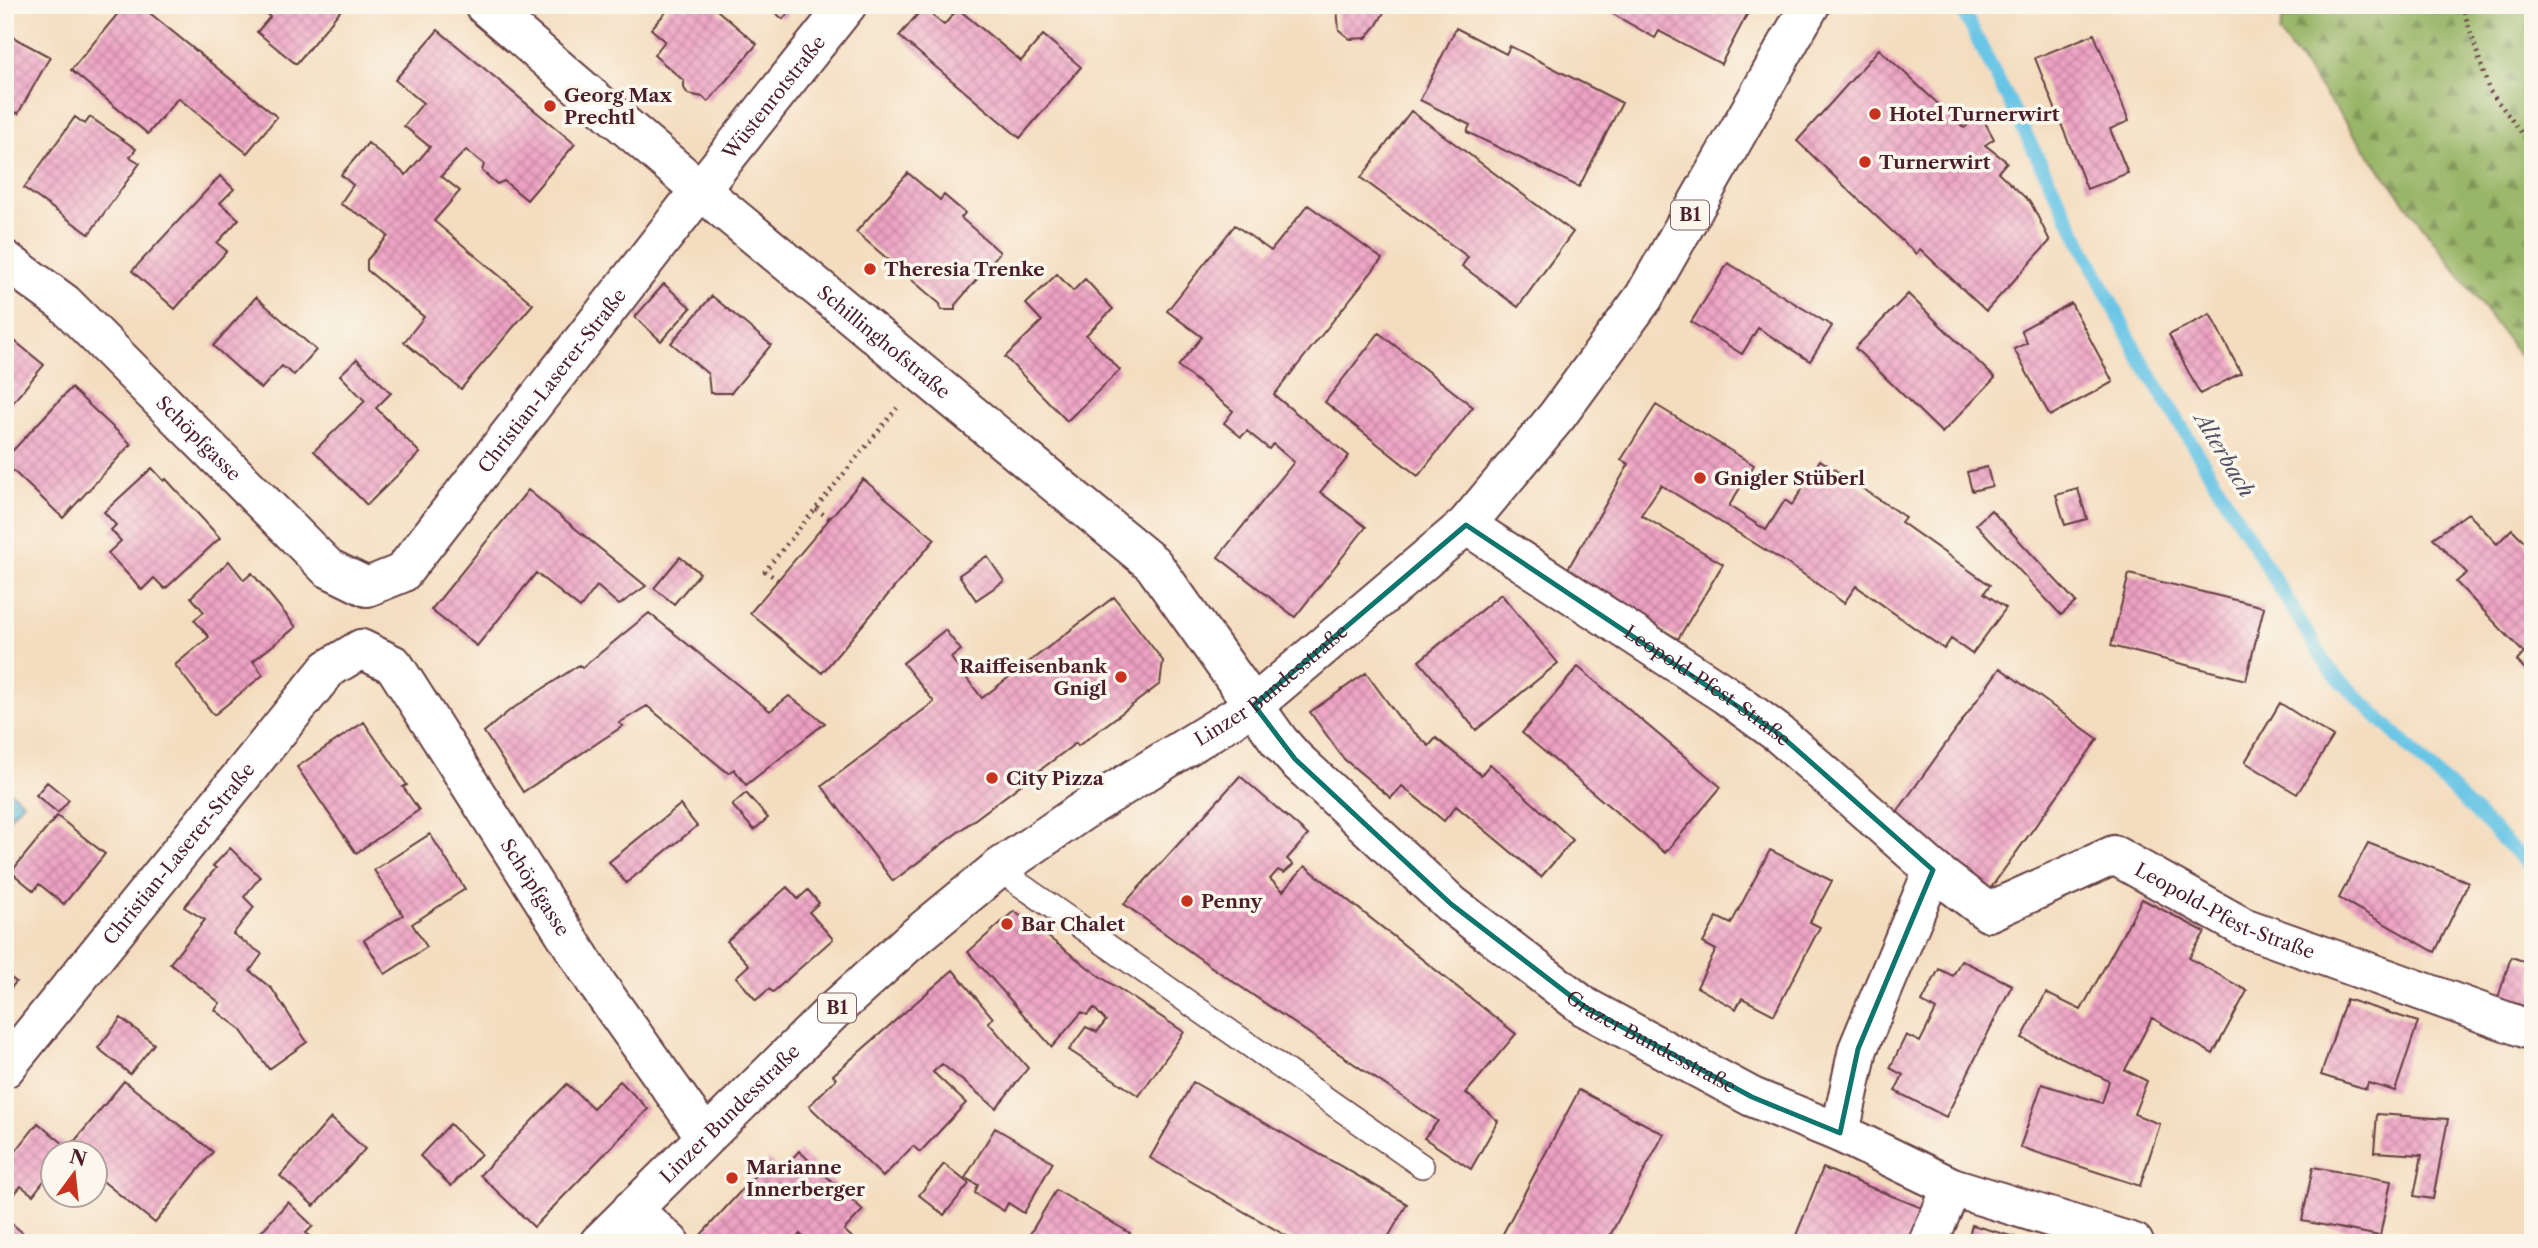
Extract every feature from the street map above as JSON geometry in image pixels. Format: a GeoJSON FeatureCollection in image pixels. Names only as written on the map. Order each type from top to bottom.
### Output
{"type":"FeatureCollection","features":[{"type":"Feature","properties":{"kind":"street","name":"Schillinghofstraße"},"geometry":{"type":"LineString","coordinates":[[484,5],[700,190],[1153,564],[1254,705]]}},
{"type":"Feature","properties":{"kind":"street","name":"Wüstenrotstraße"},"geometry":{"type":"LineString","coordinates":[[700,190],[847,5]]}},
{"type":"Feature","properties":{"kind":"street","name":"Linzer Bundesstraße"},"geometry":{"type":"LineString","coordinates":[[599,1243],[705,1136],[908,943],[998,869],[1081,812],[1254,705],[1466,525],[1557,416],[1644,297],[1810,5]]}},
{"type":"Feature","properties":{"kind":"street","name":"Christian-Laserer-Straße"},"geometry":{"type":"LineString","coordinates":[[402,572],[700,190]]}},
{"type":"Feature","properties":{"kind":"street","name":"Schöpfgasse"},"geometry":{"type":"LineString","coordinates":[[5,260],[64,303],[328,568],[367,587],[402,572]]}},
{"type":"Feature","properties":{"kind":"street","name":"Leopold-Pfest-Straße"},"geometry":{"type":"LineString","coordinates":[[1466,525],[1726,695],[1779,734],[1933,870],[1988,912],[2114,855],[2243,927],[2533,1031]]}},
{"type":"Feature","properties":{"kind":"street","name":"Christian-Laserer-Straße"},"geometry":{"type":"LineString","coordinates":[[5,1068],[328,669],[361,649]]}},
{"type":"Feature","properties":{"kind":"street","name":"Schöpfgasse"},"geometry":{"type":"LineString","coordinates":[[361,649],[394,665],[597,984],[705,1136]]}},
{"type":"Feature","properties":{"kind":"street","name":"Grazer Bundesstraße"},"geometry":{"type":"LineString","coordinates":[[1254,705],[1294,759],[1451,904],[1586,1007],[1752,1097],[1839,1133],[1952,1187],[2134,1243]]}},
{"type":"Feature","properties":{"kind":"street"},"geometry":{"type":"LineString","coordinates":[[1839,1133],[1858,1049],[1933,870]]}},
{"type":"Feature","properties":{"kind":"street"},"geometry":{"type":"LineString","coordinates":[[1928,1243],[1952,1187]]}},
{"type":"Feature","properties":{"kind":"street"},"geometry":{"type":"LineString","coordinates":[[632,1209],[670,1243]]}},
{"type":"Feature","properties":{"kind":"lane"},"geometry":{"type":"LineString","coordinates":[[998,869],[1422,1166]]}},
{"type":"Feature","properties":{"kind":"path"},"geometry":{"type":"LineString","coordinates":[[2462,5],[2489,90],[2528,141],[2533,143]]}},
{"type":"Feature","properties":{"kind":"path"},"geometry":{"type":"LineString","coordinates":[[778,580],[765,571],[923,375]]}},
{"type":"Feature","properties":{"kind":"path"},"geometry":{"type":"LineString","coordinates":[[816,509],[830,519]]}},
{"type":"Feature","properties":{"kind":"highlighted area"},"geometry":{"type":"Polygon","coordinates":[[[1466,525],[1779,734],[1933,870],[1858,1049],[1840,1133],[1752,1097],[1585,1007],[1451,904],[1295,759],[1254,705],[1466,525]]]}},
{"type":"Feature","properties":{"kind":"green space"},"geometry":{"type":"Polygon","coordinates":[[[2286,5],[2533,5],[2533,374],[2279,33],[2286,5]]]}},
{"type":"Feature","properties":{"kind":"water"},"geometry":{"type":"Polygon","coordinates":[[[5,787],[23,802],[5,823],[5,787]]]}},
{"type":"Feature","properties":{"kind":"building"},"geometry":{"type":"Polygon","coordinates":[[[125,5],[140,5],[277,117],[247,153],[178,98],[148,134],[71,70],[125,5]]]}},
{"type":"Feature","properties":{"kind":"building"},"geometry":{"type":"Polygon","coordinates":[[[256,5],[345,5],[296,64],[257,32],[270,17],[256,5]]]}},
{"type":"Feature","properties":{"kind":"building"},"geometry":{"type":"Polygon","coordinates":[[[672,5],[711,5],[757,44],[708,102],[703,97],[688,94],[684,81],[654,55],[665,41],[651,29],[672,5]]]}},
{"type":"Feature","properties":{"kind":"building"},"geometry":{"type":"Polygon","coordinates":[[[766,5],[795,5],[783,19],[766,5]]]}},
{"type":"Feature","properties":{"kind":"building"},"geometry":{"type":"Polygon","coordinates":[[[1330,5],[1388,5],[1366,38],[1350,39],[1339,30],[1337,9],[1330,5]]]}},
{"type":"Feature","properties":{"kind":"building"},"geometry":{"type":"Polygon","coordinates":[[[1597,5],[1752,5],[1721,64],[1659,31],[1655,38],[1597,5]]]}},
{"type":"Feature","properties":{"kind":"building"},"geometry":{"type":"Polygon","coordinates":[[[923,8],[944,25],[958,9],[1021,61],[1043,35],[1081,67],[1020,138],[899,36],[923,8]]]}},
{"type":"Feature","properties":{"kind":"building"},"geometry":{"type":"Polygon","coordinates":[[[1456,28],[1506,54],[1510,46],[1622,103],[1579,187],[1467,132],[1470,125],[1420,100],[1456,28]]]}},
{"type":"Feature","properties":{"kind":"building"},"geometry":{"type":"Polygon","coordinates":[[[438,30],[575,144],[527,200],[504,181],[497,184],[482,171],[484,164],[466,150],[441,176],[460,191],[434,221],[533,304],[461,389],[404,342],[424,317],[367,270],[367,260],[388,236],[369,220],[340,204],[353,185],[341,175],[368,143],[406,175],[430,147],[404,126],[423,103],[395,80],[438,30]]]}},
{"type":"Feature","properties":{"kind":"building"},"geometry":{"type":"Polygon","coordinates":[[[5,33],[50,57],[18,114],[5,107],[5,33]]]}},
{"type":"Feature","properties":{"kind":"building"},"geometry":{"type":"Polygon","coordinates":[[[2094,34],[2129,121],[2110,129],[2128,173],[2087,189],[2035,58],[2094,34]]]}},
{"type":"Feature","properties":{"kind":"building"},"geometry":{"type":"Polygon","coordinates":[[[1879,49],[1964,128],[1981,115],[1994,139],[1985,145],[2007,162],[1998,172],[2031,203],[2050,241],[1986,311],[1920,249],[1916,254],[1797,141],[1879,49]]]}},
{"type":"Feature","properties":{"kind":"building"},"geometry":{"type":"Polygon","coordinates":[[[1411,111],[1573,232],[1518,307],[1462,266],[1468,257],[1361,178],[1411,111]]]}},
{"type":"Feature","properties":{"kind":"building"},"geometry":{"type":"Polygon","coordinates":[[[75,117],[85,124],[90,117],[136,149],[130,157],[140,163],[89,234],[24,188],[75,117]]]}},
{"type":"Feature","properties":{"kind":"building"},"geometry":{"type":"Polygon","coordinates":[[[908,173],[940,200],[944,195],[965,213],[961,218],[1000,252],[955,305],[955,310],[941,310],[940,304],[856,232],[908,173]]]}},
{"type":"Feature","properties":{"kind":"building"},"geometry":{"type":"Polygon","coordinates":[[[220,176],[234,189],[220,203],[239,219],[217,243],[227,251],[175,309],[132,271],[220,176]]]}},
{"type":"Feature","properties":{"kind":"building"},"geometry":{"type":"Polygon","coordinates":[[[1308,205],[1382,259],[1274,395],[1349,456],[1320,492],[1366,527],[1295,617],[1218,557],[1294,462],[1273,444],[1269,449],[1247,431],[1241,437],[1224,423],[1233,411],[1178,366],[1202,337],[1167,311],[1235,225],[1271,251],[1308,205]]]}},
{"type":"Feature","properties":{"kind":"building"},"geometry":{"type":"Polygon","coordinates":[[[1728,263],[1832,326],[1810,361],[1758,328],[1742,354],[1691,322],[1728,263]]]}},
{"type":"Feature","properties":{"kind":"building"},"geometry":{"type":"Polygon","coordinates":[[[1057,274],[1073,291],[1085,279],[1113,309],[1086,335],[1120,370],[1067,421],[1005,357],[1042,321],[1026,304],[1057,274]]]}},
{"type":"Feature","properties":{"kind":"building"},"geometry":{"type":"Polygon","coordinates":[[[664,284],[691,308],[661,341],[635,317],[664,284]]]}},
{"type":"Feature","properties":{"kind":"building"},"geometry":{"type":"Polygon","coordinates":[[[1908,294],[1995,378],[1942,433],[1855,348],[1908,294]]]}},
{"type":"Feature","properties":{"kind":"building"},"geometry":{"type":"Polygon","coordinates":[[[712,296],[771,345],[731,393],[710,393],[708,374],[671,343],[712,296]]]}},
{"type":"Feature","properties":{"kind":"building"},"geometry":{"type":"Polygon","coordinates":[[[256,297],[316,350],[294,375],[282,366],[261,389],[213,346],[256,297]]]}},
{"type":"Feature","properties":{"kind":"building"},"geometry":{"type":"Polygon","coordinates":[[[2071,303],[2113,382],[2050,416],[2014,349],[2027,343],[2021,330],[2071,303]]]}},
{"type":"Feature","properties":{"kind":"building"},"geometry":{"type":"Polygon","coordinates":[[[2210,314],[2241,373],[2200,394],[2169,335],[2210,314]]]}},
{"type":"Feature","properties":{"kind":"building"},"geometry":{"type":"Polygon","coordinates":[[[5,333],[44,365],[5,412],[5,333]]]}},
{"type":"Feature","properties":{"kind":"building"},"geometry":{"type":"Polygon","coordinates":[[[1379,333],[1473,407],[1418,476],[1325,402],[1379,333]]]}},
{"type":"Feature","properties":{"kind":"building"},"geometry":{"type":"Polygon","coordinates":[[[357,359],[391,393],[376,408],[420,453],[367,505],[314,451],[365,401],[340,375],[357,359]]]}},
{"type":"Feature","properties":{"kind":"building"},"geometry":{"type":"Polygon","coordinates":[[[71,388],[131,444],[63,518],[5,463],[5,459],[71,388]]]}},
{"type":"Feature","properties":{"kind":"building"},"geometry":{"type":"Polygon","coordinates":[[[1656,405],[1754,465],[1729,506],[1766,530],[1785,500],[1792,505],[1820,460],[1905,517],[1901,522],[1990,585],[1984,593],[2006,608],[1972,654],[1951,639],[1944,649],[1856,586],[1844,603],[1799,571],[1661,485],[1641,515],[1723,564],[1678,639],[1566,572],[1629,464],[1621,460],[1656,405]]]}},
{"type":"Feature","properties":{"kind":"building"},"geometry":{"type":"Polygon","coordinates":[[[1987,467],[1992,486],[1972,491],[1967,472],[1987,467]]]}},
{"type":"Feature","properties":{"kind":"building"},"geometry":{"type":"Polygon","coordinates":[[[152,468],[164,481],[166,479],[220,538],[165,589],[154,578],[142,590],[108,553],[121,541],[111,530],[116,525],[104,512],[152,468]]]}},
{"type":"Feature","properties":{"kind":"building"},"geometry":{"type":"Polygon","coordinates":[[[863,479],[935,539],[822,673],[750,613],[863,479]]]}},
{"type":"Feature","properties":{"kind":"building"},"geometry":{"type":"Polygon","coordinates":[[[2078,489],[2087,519],[2065,525],[2056,495],[2078,489]]]}},
{"type":"Feature","properties":{"kind":"building"},"geometry":{"type":"Polygon","coordinates":[[[528,490],[646,586],[619,605],[597,586],[580,608],[536,573],[477,646],[431,610],[528,490]]]}},
{"type":"Feature","properties":{"kind":"building"},"geometry":{"type":"Polygon","coordinates":[[[1991,510],[2076,602],[2061,615],[1976,524],[1991,510]]]}},
{"type":"Feature","properties":{"kind":"building"},"geometry":{"type":"Polygon","coordinates":[[[2468,513],[2497,544],[2512,529],[2533,550],[2533,677],[2517,661],[2524,653],[2456,582],[2467,573],[2433,538],[2468,513]]]}},
{"type":"Feature","properties":{"kind":"building"},"geometry":{"type":"Polygon","coordinates":[[[987,556],[1004,581],[976,600],[959,575],[987,556]]]}},
{"type":"Feature","properties":{"kind":"building"},"geometry":{"type":"Polygon","coordinates":[[[680,557],[700,573],[674,604],[654,588],[680,557]]]}},
{"type":"Feature","properties":{"kind":"building"},"geometry":{"type":"Polygon","coordinates":[[[229,561],[244,580],[252,573],[296,627],[253,661],[263,675],[214,715],[175,665],[209,637],[194,620],[204,612],[191,597],[229,561]]]}},
{"type":"Feature","properties":{"kind":"building"},"geometry":{"type":"Polygon","coordinates":[[[2129,574],[2264,607],[2246,680],[2111,646],[2129,574]]]}},
{"type":"Feature","properties":{"kind":"building"},"geometry":{"type":"Polygon","coordinates":[[[1501,594],[1558,663],[1476,730],[1419,661],[1501,594]]]}},
{"type":"Feature","properties":{"kind":"building"},"geometry":{"type":"Polygon","coordinates":[[[1114,597],[1163,661],[1160,684],[1078,746],[1076,743],[893,881],[822,786],[934,702],[903,663],[945,630],[961,650],[951,658],[982,698],[1114,597]]]}},
{"type":"Feature","properties":{"kind":"building"},"geometry":{"type":"Polygon","coordinates":[[[649,613],[770,711],[789,696],[825,723],[746,785],[734,769],[728,773],[647,706],[619,723],[623,726],[523,792],[484,732],[509,711],[579,665],[582,668],[649,613]]]}},
{"type":"Feature","properties":{"kind":"building"},"geometry":{"type":"Polygon","coordinates":[[[1578,667],[1721,787],[1665,853],[1522,733],[1578,667]]]}},
{"type":"Feature","properties":{"kind":"building"},"geometry":{"type":"Polygon","coordinates":[[[2000,668],[2098,739],[1990,889],[1892,819],[2000,668]]]}},
{"type":"Feature","properties":{"kind":"building"},"geometry":{"type":"Polygon","coordinates":[[[1366,673],[1400,719],[1429,746],[1436,738],[1481,775],[1490,764],[1573,840],[1541,877],[1456,806],[1444,821],[1402,786],[1391,798],[1344,759],[1310,712],[1366,673]]]}},
{"type":"Feature","properties":{"kind":"building"},"geometry":{"type":"Polygon","coordinates":[[[2280,703],[2333,737],[2297,794],[2245,762],[2280,703]]]}},
{"type":"Feature","properties":{"kind":"building"},"geometry":{"type":"Polygon","coordinates":[[[364,722],[407,785],[403,787],[419,810],[356,853],[297,767],[364,722]]]}},
{"type":"Feature","properties":{"kind":"building"},"geometry":{"type":"Polygon","coordinates":[[[1240,776],[1308,835],[1287,859],[1293,865],[1284,873],[1278,870],[1270,879],[1283,891],[1305,866],[1516,1034],[1466,1093],[1498,1121],[1471,1169],[1424,1138],[1438,1121],[1124,904],[1240,776]]]}},
{"type":"Feature","properties":{"kind":"building"},"geometry":{"type":"Polygon","coordinates":[[[47,782],[69,800],[58,813],[36,795],[47,782]]]}},
{"type":"Feature","properties":{"kind":"building"},"geometry":{"type":"Polygon","coordinates":[[[746,793],[768,818],[754,830],[732,805],[746,793]]]}},
{"type":"Feature","properties":{"kind":"building"},"geometry":{"type":"Polygon","coordinates":[[[680,805],[697,826],[626,883],[609,862],[680,805]]]}},
{"type":"Feature","properties":{"kind":"building"},"geometry":{"type":"Polygon","coordinates":[[[57,816],[105,854],[64,904],[39,884],[34,891],[11,872],[57,816]]]}},
{"type":"Feature","properties":{"kind":"building"},"geometry":{"type":"Polygon","coordinates":[[[430,834],[465,889],[412,924],[427,947],[385,974],[364,940],[403,915],[374,870],[430,834]]]}},
{"type":"Feature","properties":{"kind":"building"},"geometry":{"type":"Polygon","coordinates":[[[2368,843],[2469,882],[2435,952],[2339,898],[2368,843]]]}},
{"type":"Feature","properties":{"kind":"building"},"geometry":{"type":"Polygon","coordinates":[[[230,848],[260,877],[244,897],[254,907],[233,934],[262,954],[250,971],[272,989],[307,1042],[269,1069],[239,1028],[215,1010],[220,1003],[170,963],[205,920],[184,907],[216,868],[213,866],[230,848]]]}},
{"type":"Feature","properties":{"kind":"building"},"geometry":{"type":"Polygon","coordinates":[[[1770,850],[1832,881],[1810,922],[1820,927],[1774,1015],[1742,998],[1736,1009],[1697,987],[1716,950],[1703,943],[1717,917],[1731,924],[1770,850]]]}},
{"type":"Feature","properties":{"kind":"building"},"geometry":{"type":"Polygon","coordinates":[[[5,877],[13,883],[5,894],[5,877]]]}},
{"type":"Feature","properties":{"kind":"building"},"geometry":{"type":"Polygon","coordinates":[[[787,887],[798,899],[808,890],[819,903],[809,912],[833,939],[773,992],[769,989],[756,1000],[736,977],[749,965],[727,941],[787,887]]]}},
{"type":"Feature","properties":{"kind":"building"},"geometry":{"type":"Polygon","coordinates":[[[2142,899],[2205,932],[2189,958],[2247,991],[2213,1054],[2152,1018],[2125,1070],[2147,1081],[2134,1114],[2160,1124],[2140,1186],[2020,1147],[2042,1084],[2102,1103],[2109,1081],[2022,1038],[2046,993],[2081,1010],[2142,899]]]}},
{"type":"Feature","properties":{"kind":"building"},"geometry":{"type":"Polygon","coordinates":[[[1014,911],[1098,975],[1184,1032],[1139,1096],[1069,1050],[1086,1027],[1097,1032],[1106,1021],[1094,1008],[1087,1015],[1082,1012],[1052,1047],[968,952],[1014,911]]]}},
{"type":"Feature","properties":{"kind":"building"},"geometry":{"type":"Polygon","coordinates":[[[2511,957],[2533,964],[2533,1009],[2498,998],[2511,957]]]}},
{"type":"Feature","properties":{"kind":"building"},"geometry":{"type":"Polygon","coordinates":[[[1961,960],[2012,985],[1946,1117],[1895,1091],[1903,1075],[1890,1068],[1906,1035],[1920,1042],[1936,1010],[1922,1002],[1939,969],[1953,976],[1961,960]]]}},
{"type":"Feature","properties":{"kind":"building"},"geometry":{"type":"Polygon","coordinates":[[[953,970],[993,1018],[988,1022],[1028,1068],[996,1108],[942,1064],[933,1072],[966,1103],[920,1152],[913,1146],[883,1177],[809,1106],[836,1079],[833,1075],[953,970]]]}},
{"type":"Feature","properties":{"kind":"building"},"geometry":{"type":"Polygon","coordinates":[[[5,973],[16,982],[5,995],[5,973]]]}},
{"type":"Feature","properties":{"kind":"building"},"geometry":{"type":"Polygon","coordinates":[[[2346,999],[2418,1022],[2395,1091],[2368,1083],[2366,1089],[2321,1075],[2346,999]]]}},
{"type":"Feature","properties":{"kind":"building"},"geometry":{"type":"Polygon","coordinates":[[[121,1018],[154,1044],[130,1074],[98,1048],[121,1018]]]}},
{"type":"Feature","properties":{"kind":"building"},"geometry":{"type":"Polygon","coordinates":[[[124,1081],[213,1152],[155,1223],[108,1185],[108,1140],[76,1140],[124,1081]]]}},
{"type":"Feature","properties":{"kind":"building"},"geometry":{"type":"Polygon","coordinates":[[[620,1081],[648,1109],[534,1227],[480,1175],[567,1084],[593,1108],[620,1081]]]}},
{"type":"Feature","properties":{"kind":"building"},"geometry":{"type":"Polygon","coordinates":[[[1193,1082],[1407,1204],[1385,1243],[1299,1243],[1150,1158],[1193,1082]]]}},
{"type":"Feature","properties":{"kind":"building"},"geometry":{"type":"Polygon","coordinates":[[[1579,1090],[1664,1134],[1606,1243],[1498,1243],[1579,1090]]]}},
{"type":"Feature","properties":{"kind":"building"},"geometry":{"type":"Polygon","coordinates":[[[2377,1114],[2448,1119],[2433,1199],[2414,1196],[2422,1155],[2374,1152],[2377,1114]]]}},
{"type":"Feature","properties":{"kind":"building"},"geometry":{"type":"Polygon","coordinates":[[[331,1118],[365,1149],[314,1206],[280,1176],[331,1118]]]}},
{"type":"Feature","properties":{"kind":"building"},"geometry":{"type":"Polygon","coordinates":[[[38,1123],[59,1140],[38,1140],[38,1188],[33,1195],[21,1186],[7,1203],[5,1165],[38,1123]]]}},
{"type":"Feature","properties":{"kind":"building"},"geometry":{"type":"Polygon","coordinates":[[[450,1124],[481,1154],[451,1186],[420,1156],[450,1124]]]}},
{"type":"Feature","properties":{"kind":"building"},"geometry":{"type":"Polygon","coordinates":[[[995,1128],[1053,1162],[1024,1213],[1008,1203],[1004,1211],[975,1193],[978,1185],[965,1178],[995,1128]]]}},
{"type":"Feature","properties":{"kind":"building"},"geometry":{"type":"Polygon","coordinates":[[[799,1151],[863,1210],[844,1230],[858,1243],[809,1243],[800,1234],[792,1243],[705,1243],[699,1237],[769,1160],[781,1171],[799,1151]]]}},
{"type":"Feature","properties":{"kind":"building"},"geometry":{"type":"Polygon","coordinates":[[[944,1164],[969,1184],[944,1215],[919,1195],[944,1164]]]}},
{"type":"Feature","properties":{"kind":"building"},"geometry":{"type":"Polygon","coordinates":[[[2313,1167],[2391,1181],[2380,1236],[2302,1221],[2313,1167]]]}},
{"type":"Feature","properties":{"kind":"building"},"geometry":{"type":"Polygon","coordinates":[[[1823,1168],[1922,1208],[1908,1243],[1793,1243],[1823,1168]]]}},
{"type":"Feature","properties":{"kind":"building"},"geometry":{"type":"Polygon","coordinates":[[[1056,1190],[1130,1233],[1124,1243],[1045,1243],[1030,1234],[1056,1190]]]}},
{"type":"Feature","properties":{"kind":"building"},"geometry":{"type":"Polygon","coordinates":[[[288,1202],[313,1226],[306,1233],[317,1243],[251,1243],[288,1202]]]}},
{"type":"Feature","properties":{"kind":"building"},"geometry":{"type":"Polygon","coordinates":[[[5,1218],[35,1243],[5,1243],[5,1218]]]}},
{"type":"Feature","properties":{"kind":"building"},"geometry":{"type":"Polygon","coordinates":[[[1972,1225],[2032,1242],[2032,1243],[1967,1243],[1972,1225]]]}},
{"type":"Feature","properties":{"kind":"waterway","name":"Alterbach"},"geometry":{"type":"LineString","coordinates":[[1960,5],[2138,355],[2330,670],[2533,869]]}},
{"type":"Feature","properties":{"kind":"place","name":"Georg Max Prechtl"},"geometry":{"type":"Point","coordinates":[550,106]}},
{"type":"Feature","properties":{"kind":"place","name":"Hotel Turnerwirt"},"geometry":{"type":"Point","coordinates":[1875,114]}},
{"type":"Feature","properties":{"kind":"place","name":"Turnerwirt"},"geometry":{"type":"Point","coordinates":[1865,162]}},
{"type":"Feature","properties":{"kind":"place","name":"Theresia Trenke"},"geometry":{"type":"Point","coordinates":[870,269]}},
{"type":"Feature","properties":{"kind":"place","name":"Gnigler Stüberl"},"geometry":{"type":"Point","coordinates":[1700,478]}},
{"type":"Feature","properties":{"kind":"place","name":"Raiffeisenbank Gnigl"},"geometry":{"type":"Point","coordinates":[1121,677]}},
{"type":"Feature","properties":{"kind":"place","name":"City Pizza"},"geometry":{"type":"Point","coordinates":[992,778]}},
{"type":"Feature","properties":{"kind":"place","name":"Penny"},"geometry":{"type":"Point","coordinates":[1187,901]}},
{"type":"Feature","properties":{"kind":"place","name":"Bar Chalet"},"geometry":{"type":"Point","coordinates":[1007,924]}},
{"type":"Feature","properties":{"kind":"place","name":"Marianne Innerberger"},"geometry":{"type":"Point","coordinates":[732,1178]}}]}
